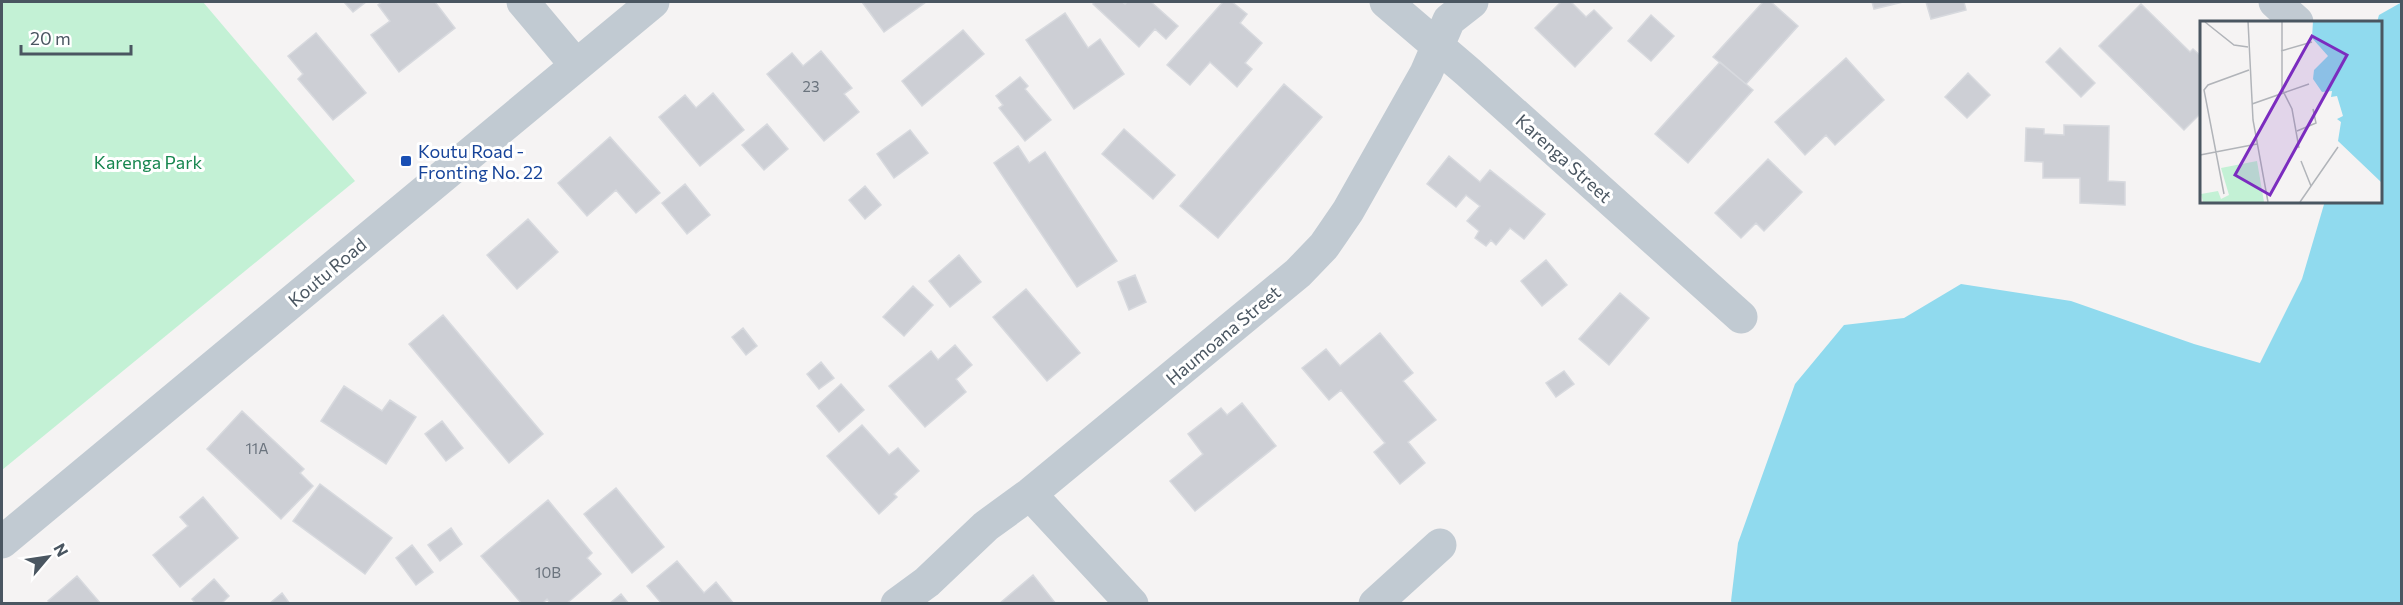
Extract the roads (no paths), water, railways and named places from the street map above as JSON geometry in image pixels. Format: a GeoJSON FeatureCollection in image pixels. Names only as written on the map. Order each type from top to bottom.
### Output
{"type":"FeatureCollection","features":[{"type":"Feature","properties":{"kind":"street"},"geometry":{"type":"LineString","coordinates":[[523,2],[576,65]]}},
{"type":"Feature","properties":{"kind":"street","name":"Koutu Road"},"geometry":{"type":"LineString","coordinates":[[2,542],[653,2]]}},
{"type":"Feature","properties":{"kind":"street","name":"Karenga Street"},"geometry":{"type":"LineString","coordinates":[[1386,2],[1741,317]]}},
{"type":"Feature","properties":{"kind":"street","name":"Haumoana Street"},"geometry":{"type":"LineString","coordinates":[[897,603],[927,582],[986,526],[1030,494],[1298,273],[1324,246],[1348,212],[1426,73],[1449,20],[1472,2]]}},
{"type":"Feature","properties":{"kind":"street"},"geometry":{"type":"LineString","coordinates":[[2275,2],[2295,21]]}},
{"type":"Feature","properties":{"kind":"street"},"geometry":{"type":"LineString","coordinates":[[1030,494],[1132,603]]}},
{"type":"Feature","properties":{"kind":"street"},"geometry":{"type":"LineString","coordinates":[[1375,603],[1440,545]]}},
{"type":"Feature","properties":{"kind":"water"},"geometry":{"type":"Polygon","coordinates":[[[2402,2],[2401,603],[1732,603],[1738,543],[1795,384],[1844,325],[1904,318],[1961,284],[2071,301],[2194,344],[2260,363],[2302,279],[2325,202],[2382,202],[2382,21],[2377,21],[2379,15],[2402,2]]]}},
{"type":"Feature","properties":{"kind":"place","name":"Koutu Road - Fronting No. 22"},"geometry":{"type":"Point","coordinates":[406,161]}},
{"type":"Feature","properties":{"kind":"park label","name":"Karenga Park"},"geometry":{"type":"Point","coordinates":[148,162]}}]}
